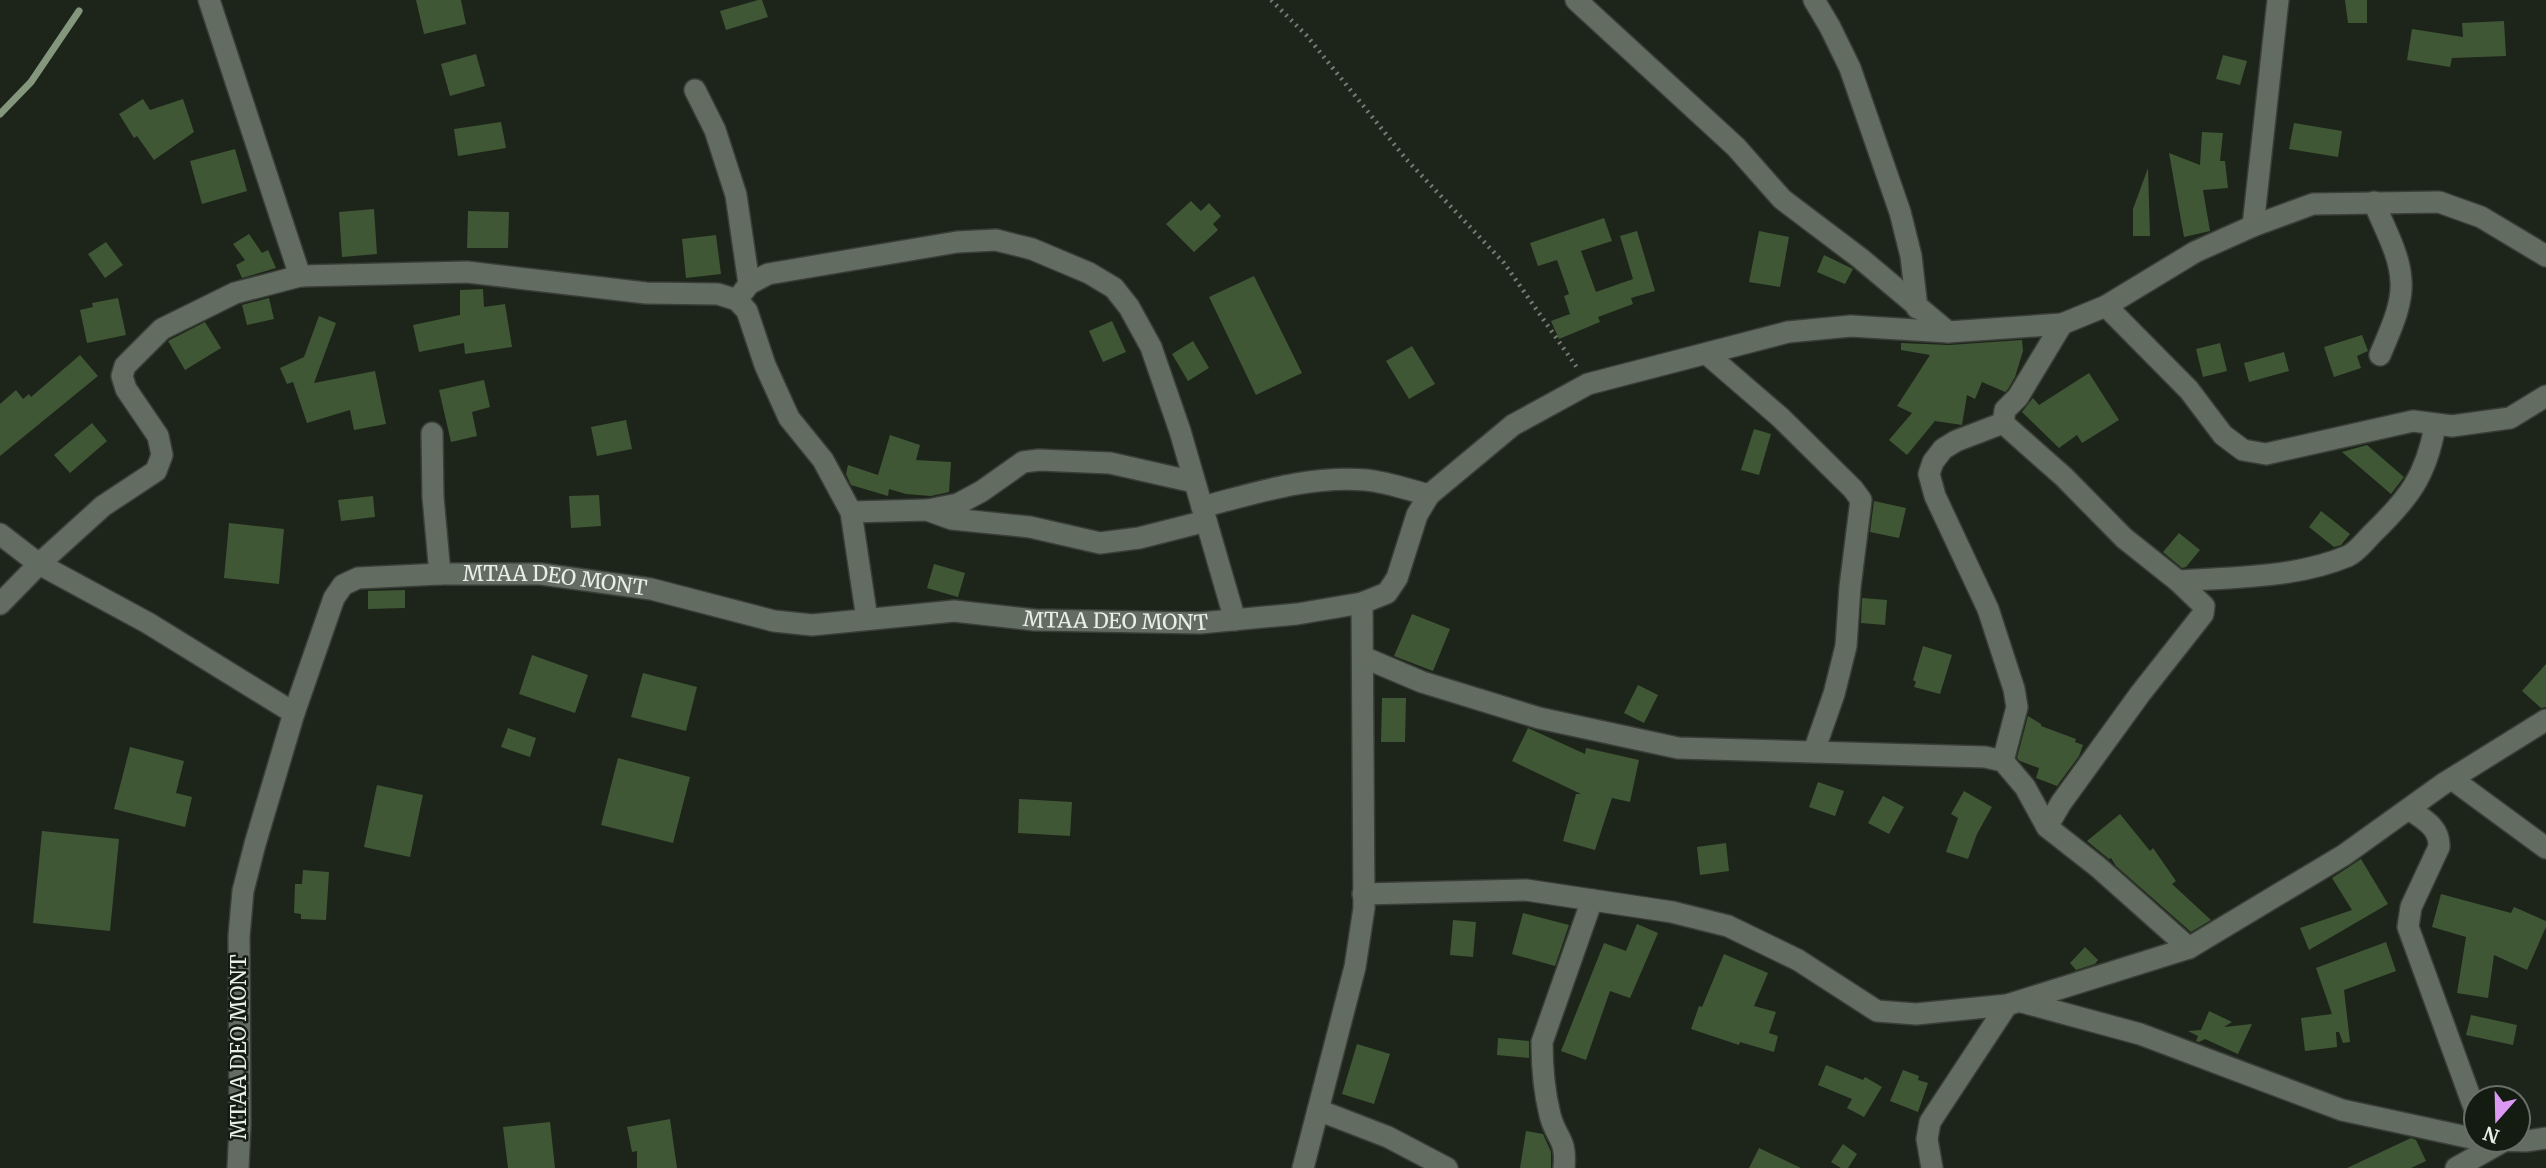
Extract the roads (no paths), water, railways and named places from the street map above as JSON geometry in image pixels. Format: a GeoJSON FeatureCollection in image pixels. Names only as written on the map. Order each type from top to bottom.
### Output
{"type":"FeatureCollection","features":[{"type":"Feature","properties":{"kind":"street"},"geometry":{"type":"LineString","coordinates":[[209,0],[299,276]]}},
{"type":"Feature","properties":{"kind":"street"},"geometry":{"type":"LineString","coordinates":[[1576,0],[1736,147],[1782,199],[1860,258],[1948,331]]}},
{"type":"Feature","properties":{"kind":"street"},"geometry":{"type":"LineString","coordinates":[[1814,0],[1850,68],[1896,199],[1911,256],[1917,308]]}},
{"type":"Feature","properties":{"kind":"street"},"geometry":{"type":"LineString","coordinates":[[2253,226],[2278,0]]}},
{"type":"Feature","properties":{"kind":"street"},"geometry":{"type":"LineString","coordinates":[[695,90],[715,130],[736,195],[743,292],[747,311],[765,365],[789,418],[823,460],[851,512],[867,619]]}},
{"type":"Feature","properties":{"kind":"street"},"geometry":{"type":"LineString","coordinates":[[2374,202],[2398,263],[2402,282],[2394,322],[2380,355]]}},
{"type":"Feature","properties":{"kind":"street"},"geometry":{"type":"LineString","coordinates":[[1303,1168],[1355,967],[1363,894],[1363,603],[1387,593],[1397,579],[1417,515],[1429,495],[1513,425],[1588,384],[1788,332],[1851,326],[1948,331],[2063,324],[2106,306],[2195,253],[2253,226],[2313,204],[2439,202],[2481,217],[2546,256]]}},
{"type":"Feature","properties":{"kind":"street"},"geometry":{"type":"LineString","coordinates":[[0,604],[103,506],[156,471],[162,455],[158,436],[125,389],[122,376],[125,366],[162,329],[235,293],[299,276],[467,272],[646,293],[718,294],[743,292],[768,274],[957,242],[996,240],[1032,249],[1089,273],[1114,288],[1129,307],[1151,347],[1180,431],[1235,620]]}},
{"type":"Feature","properties":{"kind":"street"},"geometry":{"type":"LineString","coordinates":[[2106,306],[2189,390],[2223,435],[2244,450],[2266,454],[2413,421],[2435,426],[2452,426],[2510,418],[2546,396]]}},
{"type":"Feature","properties":{"kind":"street"},"geometry":{"type":"LineString","coordinates":[[2003,423],[2005,410],[2018,397],[2063,324]]}},
{"type":"Feature","properties":{"kind":"street"},"geometry":{"type":"LineString","coordinates":[[1707,354],[1780,417],[1861,500],[1846,646],[1834,694],[1814,751]]}},
{"type":"Feature","properties":{"kind":"street"},"geometry":{"type":"LineString","coordinates":[[2003,423],[2064,477],[2124,538],[2178,581],[2204,606],[2203,614],[2140,694],[2061,803],[2047,827]]}},
{"type":"Feature","properties":{"kind":"street"},"geometry":{"type":"LineString","coordinates":[[2003,423],[1956,441],[1943,449],[1933,462],[1929,474],[1935,496],[1988,609],[2014,689],[2017,707],[2003,761]]}},
{"type":"Feature","properties":{"kind":"street"},"geometry":{"type":"LineString","coordinates":[[2178,581],[2285,573],[2350,555],[2398,508],[2422,473],[2430,452],[2435,426]]}},
{"type":"Feature","properties":{"kind":"street"},"geometry":{"type":"LineString","coordinates":[[432,433],[433,497],[440,574]]}},
{"type":"Feature","properties":{"kind":"street"},"geometry":{"type":"LineString","coordinates":[[851,512],[927,510],[958,504],[982,491],[1023,462],[1040,460],[1110,464],[1194,482]]}},
{"type":"Feature","properties":{"kind":"street"},"geometry":{"type":"LineString","coordinates":[[927,510],[952,519],[1030,527],[1100,543],[1139,538],[1297,483],[1333,478],[1369,480],[1429,495]]}},
{"type":"Feature","properties":{"kind":"street"},"geometry":{"type":"LineString","coordinates":[[0,534],[39,564],[148,623],[294,713]]}},
{"type":"Feature","properties":{"kind":"street","name":"MTAA DEO MONT"},"geometry":{"type":"LineString","coordinates":[[238,1168],[239,936],[243,891],[294,713],[334,598],[343,585],[358,578],[440,574],[541,574],[651,589],[774,621],[812,625],[954,611],[1035,620],[1200,623],[1297,614],[1363,603]]}},
{"type":"Feature","properties":{"kind":"street"},"geometry":{"type":"LineString","coordinates":[[1363,657],[1422,682],[1539,718],[1678,748],[1814,751],[2003,761],[2025,787],[2047,827],[2098,867],[2189,948]]}},
{"type":"Feature","properties":{"kind":"street"},"geometry":{"type":"LineString","coordinates":[[1363,894],[1526,890],[1672,912],[1728,926],[1798,960],[1877,1011],[1916,1014],[2015,1003],[2189,948],[2344,855],[2452,779],[2546,720]]}},
{"type":"Feature","properties":{"kind":"street"},"geometry":{"type":"LineString","coordinates":[[2452,779],[2546,848]]}},
{"type":"Feature","properties":{"kind":"street"},"geometry":{"type":"LineString","coordinates":[[2409,809],[2434,827],[2439,838],[2439,847],[2411,907],[2408,927],[2466,1084]]}},
{"type":"Feature","properties":{"kind":"street"},"geometry":{"type":"LineString","coordinates":[[1564,1168],[1566,1150],[1550,1118],[1542,1066],[1542,1042],[1592,900]]}},
{"type":"Feature","properties":{"kind":"street"},"geometry":{"type":"LineString","coordinates":[[2015,1003],[2140,1034],[2342,1110],[2462,1135]]}},
{"type":"Feature","properties":{"kind":"street"},"geometry":{"type":"LineString","coordinates":[[1932,1168],[1927,1139],[1930,1122],[2015,1003]]}},
{"type":"Feature","properties":{"kind":"street"},"geometry":{"type":"LineString","coordinates":[[1318,1110],[1388,1137],[1447,1168]]}},
{"type":"Feature","properties":{"kind":"street"},"geometry":{"type":"LineString","coordinates":[[2456,1168],[2472,1154]]}},
{"type":"Feature","properties":{"kind":"waterway"},"geometry":{"type":"LineString","coordinates":[[0,114],[31,82],[79,11]]}}]}
